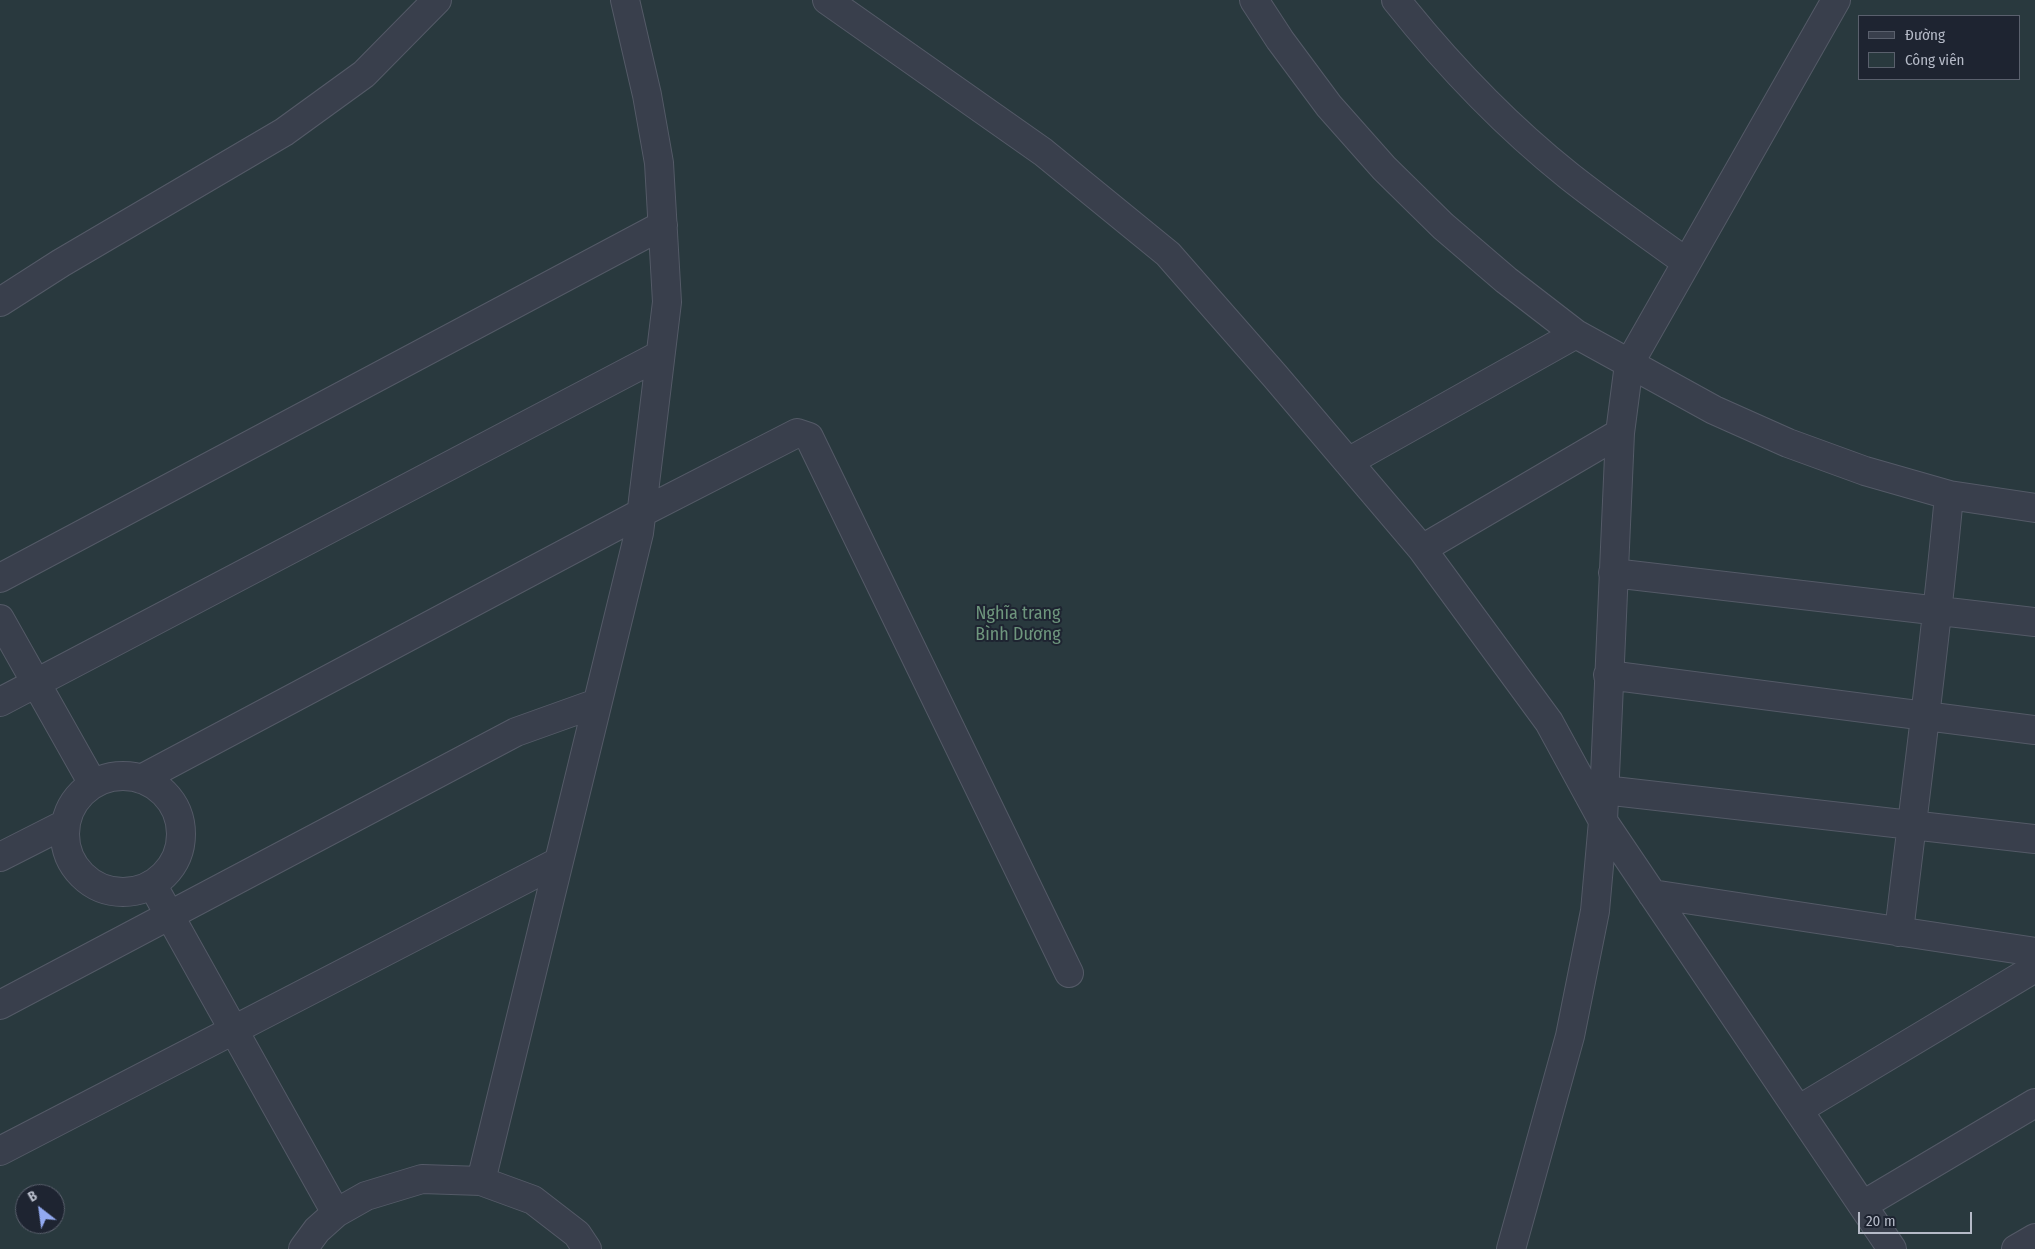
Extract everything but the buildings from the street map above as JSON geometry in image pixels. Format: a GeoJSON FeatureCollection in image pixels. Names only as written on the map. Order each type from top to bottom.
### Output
{"type":"FeatureCollection","features":[{"type":"Feature","properties":{"kind":"lane"},"geometry":{"type":"LineString","coordinates":[[0,302],[61,263],[284,132],[364,74],[438,0]]}},
{"type":"Feature","properties":{"kind":"lane"},"geometry":{"type":"LineString","coordinates":[[481,1181],[638,533],[667,302],[659,163],[647,94],[625,0]]}},
{"type":"Feature","properties":{"kind":"lane"},"geometry":{"type":"LineString","coordinates":[[827,0],[1043,152],[1168,254],[1348,462],[1422,549],[1549,722],[1603,821],[1892,1249]]}},
{"type":"Feature","properties":{"kind":"lane"},"geometry":{"type":"LineString","coordinates":[[1254,0],[1280,40],[1330,106],[1384,168],[1443,226],[1506,280],[1576,334],[1714,410],[1788,443],[1865,471],[1949,495],[2035,508]]}},
{"type":"Feature","properties":{"kind":"lane"},"geometry":{"type":"LineString","coordinates":[[1396,0],[1450,63],[1508,121],[1569,176],[1686,262]]}},
{"type":"Feature","properties":{"kind":"lane"},"geometry":{"type":"LineString","coordinates":[[1511,1249],[1570,1036],[1595,911],[1603,821],[1620,433],[1629,364],[1836,0]]}},
{"type":"Feature","properties":{"kind":"lane"},"geometry":{"type":"LineString","coordinates":[[0,578],[663,225]]}},
{"type":"Feature","properties":{"kind":"lane"},"geometry":{"type":"LineString","coordinates":[[1348,462],[1576,334]]}},
{"type":"Feature","properties":{"kind":"lane"},"geometry":{"type":"LineString","coordinates":[[0,702],[660,355]]}},
{"type":"Feature","properties":{"kind":"lane"},"geometry":{"type":"LineString","coordinates":[[141,779],[641,513],[797,433],[809,437],[1069,973]]}},
{"type":"Feature","properties":{"kind":"lane"},"geometry":{"type":"LineString","coordinates":[[1422,549],[1620,433]]}},
{"type":"Feature","properties":{"kind":"lane"},"geometry":{"type":"LineString","coordinates":[[1899,932],[1924,716],[1939,610],[1949,495]]}},
{"type":"Feature","properties":{"kind":"lane"},"geometry":{"type":"LineString","coordinates":[[1614,573],[2035,622]]}},
{"type":"Feature","properties":{"kind":"lane"},"geometry":{"type":"LineString","coordinates":[[0,619],[93,784]]}},
{"type":"Feature","properties":{"kind":"lane"},"geometry":{"type":"LineString","coordinates":[[1608,676],[2035,730]]}},
{"type":"Feature","properties":{"kind":"lane"},"geometry":{"type":"LineString","coordinates":[[0,1005],[516,732],[597,704]]}},
{"type":"Feature","properties":{"kind":"lane"},"geometry":{"type":"LineString","coordinates":[[125,776],[141,779],[156,786],[168,797],[177,812],[181,828],[180,844],[175,860],[166,874],[152,884],[137,891],[120,892],[104,890],[89,882],[77,871],[68,856],[65,824],[70,808],[80,795],[93,784],[108,778],[125,776]]}},
{"type":"Feature","properties":{"kind":"lane"},"geometry":{"type":"LineString","coordinates":[[1604,790],[2035,839]]}},
{"type":"Feature","properties":{"kind":"lane"},"geometry":{"type":"LineString","coordinates":[[0,857],[65,824]]}},
{"type":"Feature","properties":{"kind":"lane"},"geometry":{"type":"LineString","coordinates":[[0,1151],[558,862]]}},
{"type":"Feature","properties":{"kind":"lane"},"geometry":{"type":"LineString","coordinates":[[152,884],[336,1213]]}},
{"type":"Feature","properties":{"kind":"lane"},"geometry":{"type":"LineString","coordinates":[[1652,894],[2035,952]]}},
{"type":"Feature","properties":{"kind":"lane"},"geometry":{"type":"LineString","coordinates":[[1798,1110],[2035,968]]}},
{"type":"Feature","properties":{"kind":"lane"},"geometry":{"type":"LineString","coordinates":[[1862,1205],[2035,1103]]}},
{"type":"Feature","properties":{"kind":"lane"},"geometry":{"type":"LineString","coordinates":[[304,1249],[317,1230],[336,1213],[366,1196],[422,1179],[481,1181],[533,1200],[577,1234],[587,1249]]}},
{"type":"Feature","properties":{"kind":"lane"},"geometry":{"type":"LineString","coordinates":[[2016,1249],[2035,1238]]}},
{"type":"Feature","properties":{"kind":"green space","name":"Nghĩa trang Bình Dương"},"geometry":{"type":"Polygon","coordinates":[[[0,0],[2035,0],[2035,1249],[0,1249],[0,0]]]}}]}
